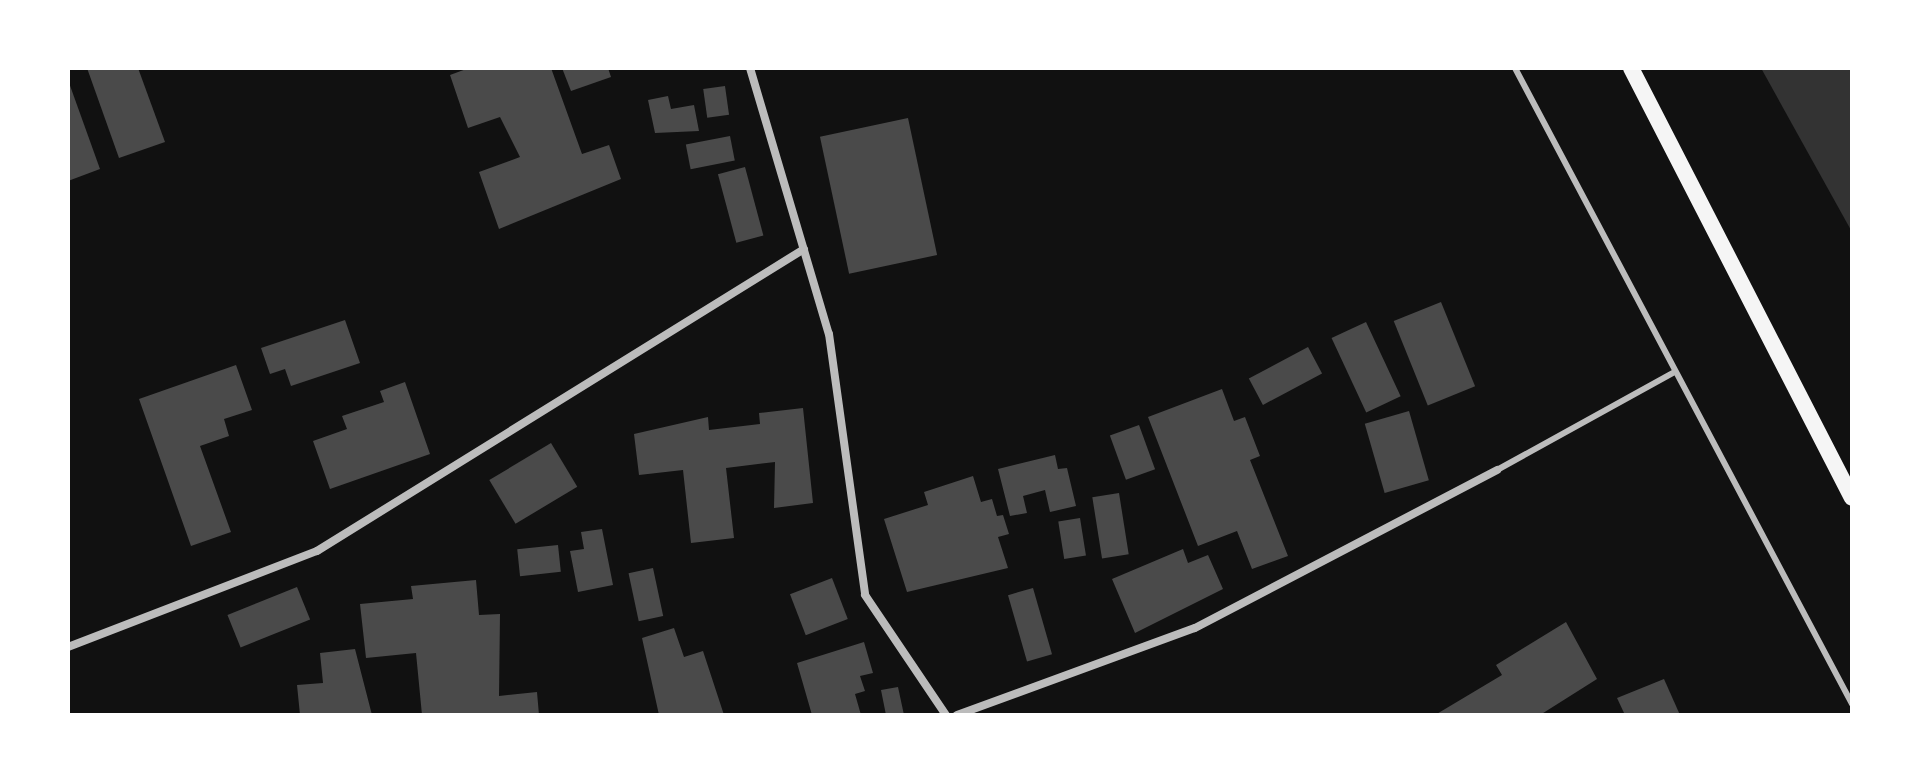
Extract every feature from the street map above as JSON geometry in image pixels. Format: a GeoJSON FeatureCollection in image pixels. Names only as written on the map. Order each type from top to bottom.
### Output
{"type":"FeatureCollection","features":[{"type":"Feature","properties":{"kind":"main road"},"geometry":{"type":"LineString","coordinates":[[1631,68],[1852,498]]}},
{"type":"Feature","properties":{"kind":"street"},"geometry":{"type":"LineString","coordinates":[[750,68],[829,334],[865,595],[946,715]]}},
{"type":"Feature","properties":{"kind":"street"},"geometry":{"type":"LineString","coordinates":[[68,647],[317,551],[804,249]]}},
{"type":"Feature","properties":{"kind":"street"},"geometry":{"type":"LineString","coordinates":[[957,715],[1195,628],[1497,470]]}},
{"type":"Feature","properties":{"kind":"lane"},"geometry":{"type":"LineString","coordinates":[[1515,68],[1673,373],[1852,704]]}},
{"type":"Feature","properties":{"kind":"lane"},"geometry":{"type":"LineString","coordinates":[[1497,470],[1673,373]]}},
{"type":"Feature","properties":{"kind":"shaded area"},"geometry":{"type":"Polygon","coordinates":[[[1761,68],[1852,68],[1852,232],[1761,68]]]}},
{"type":"Feature","properties":{"kind":"building"},"geometry":{"type":"Polygon","coordinates":[[[87,68],[138,68],[165,142],[119,158],[87,68]]]}},
{"type":"Feature","properties":{"kind":"building"},"geometry":{"type":"Polygon","coordinates":[[[469,68],[551,68],[582,154],[609,145],[621,179],[499,229],[479,172],[520,157],[500,117],[468,128],[450,75],[469,68]]]}},
{"type":"Feature","properties":{"kind":"building"},"geometry":{"type":"Polygon","coordinates":[[[562,68],[608,68],[611,77],[571,91],[562,68]]]}},
{"type":"Feature","properties":{"kind":"building"},"geometry":{"type":"Polygon","coordinates":[[[68,80],[100,169],[68,181],[68,80]]]}},
{"type":"Feature","properties":{"kind":"building"},"geometry":{"type":"Polygon","coordinates":[[[725,86],[729,115],[707,118],[703,89],[725,86]]]}},
{"type":"Feature","properties":{"kind":"building"},"geometry":{"type":"Polygon","coordinates":[[[668,96],[671,109],[694,105],[699,131],[655,133],[648,100],[668,96]]]}},
{"type":"Feature","properties":{"kind":"building"},"geometry":{"type":"Polygon","coordinates":[[[908,118],[937,255],[849,274],[820,137],[908,118]]]}},
{"type":"Feature","properties":{"kind":"building"},"geometry":{"type":"Polygon","coordinates":[[[730,136],[735,161],[691,169],[686,145],[730,136]]]}},
{"type":"Feature","properties":{"kind":"building"},"geometry":{"type":"Polygon","coordinates":[[[745,167],[763,236],[736,243],[718,174],[745,167]]]}},
{"type":"Feature","properties":{"kind":"building"},"geometry":{"type":"Polygon","coordinates":[[[1441,302],[1475,386],[1428,405],[1394,321],[1441,302]]]}},
{"type":"Feature","properties":{"kind":"building"},"geometry":{"type":"Polygon","coordinates":[[[345,320],[360,363],[291,386],[285,369],[270,374],[261,348],[345,320]]]}},
{"type":"Feature","properties":{"kind":"building"},"geometry":{"type":"Polygon","coordinates":[[[1366,322],[1401,396],[1366,412],[1332,338],[1366,322]]]}},
{"type":"Feature","properties":{"kind":"building"},"geometry":{"type":"Polygon","coordinates":[[[1308,347],[1322,373],[1263,405],[1249,378],[1308,347]]]}},
{"type":"Feature","properties":{"kind":"building"},"geometry":{"type":"Polygon","coordinates":[[[236,365],[252,410],[224,419],[229,436],[200,446],[231,532],[191,546],[139,399],[236,365]]]}},
{"type":"Feature","properties":{"kind":"building"},"geometry":{"type":"Polygon","coordinates":[[[405,382],[430,454],[330,489],[313,441],[347,429],[342,416],[384,402],[380,391],[405,382]]]}},
{"type":"Feature","properties":{"kind":"building"},"geometry":{"type":"Polygon","coordinates":[[[1222,389],[1234,421],[1245,417],[1260,456],[1250,460],[1288,556],[1252,569],[1237,531],[1198,546],[1148,417],[1222,389]]]}},
{"type":"Feature","properties":{"kind":"building"},"geometry":{"type":"Polygon","coordinates":[[[803,408],[813,503],[774,508],[775,462],[726,468],[734,538],[691,543],[683,470],[639,475],[634,434],[708,417],[709,430],[760,424],[759,413],[803,408]]]}},
{"type":"Feature","properties":{"kind":"building"},"geometry":{"type":"Polygon","coordinates":[[[1409,411],[1429,480],[1385,493],[1365,424],[1409,411]]]}},
{"type":"Feature","properties":{"kind":"building"},"geometry":{"type":"Polygon","coordinates":[[[1139,425],[1155,469],[1126,480],[1110,436],[1139,425]]]}},
{"type":"Feature","properties":{"kind":"building"},"geometry":{"type":"Polygon","coordinates":[[[551,443],[577,487],[516,524],[489,480],[551,443]]]}},
{"type":"Feature","properties":{"kind":"building"},"geometry":{"type":"Polygon","coordinates":[[[1055,455],[1058,469],[1067,468],[1076,506],[1050,512],[1045,490],[1023,496],[1027,513],[1010,516],[998,469],[1055,455]]]}},
{"type":"Feature","properties":{"kind":"building"},"geometry":{"type":"Polygon","coordinates":[[[973,476],[981,502],[992,499],[997,516],[1003,515],[1009,534],[998,537],[1008,568],[907,592],[884,519],[928,505],[924,492],[973,476]]]}},
{"type":"Feature","properties":{"kind":"building"},"geometry":{"type":"Polygon","coordinates":[[[1119,493],[1129,554],[1102,558],[1092,497],[1119,493]]]}},
{"type":"Feature","properties":{"kind":"building"},"geometry":{"type":"Polygon","coordinates":[[[1080,518],[1086,556],[1064,559],[1058,521],[1080,518]]]}},
{"type":"Feature","properties":{"kind":"building"},"geometry":{"type":"Polygon","coordinates":[[[602,529],[613,585],[578,592],[570,551],[584,549],[581,532],[602,529]]]}},
{"type":"Feature","properties":{"kind":"building"},"geometry":{"type":"Polygon","coordinates":[[[558,545],[561,572],[520,576],[517,549],[558,545]]]}},
{"type":"Feature","properties":{"kind":"building"},"geometry":{"type":"Polygon","coordinates":[[[1183,549],[1188,563],[1208,555],[1223,589],[1135,633],[1112,579],[1183,549]]]}},
{"type":"Feature","properties":{"kind":"building"},"geometry":{"type":"Polygon","coordinates":[[[653,568],[663,616],[639,621],[629,573],[653,568]]]}},
{"type":"Feature","properties":{"kind":"building"},"geometry":{"type":"Polygon","coordinates":[[[832,578],[848,619],[806,635],[790,594],[832,578]]]}},
{"type":"Feature","properties":{"kind":"building"},"geometry":{"type":"Polygon","coordinates":[[[476,580],[479,615],[500,614],[499,696],[537,692],[539,715],[422,715],[416,653],[366,658],[360,604],[413,599],[411,586],[476,580]]]}},
{"type":"Feature","properties":{"kind":"building"},"geometry":{"type":"Polygon","coordinates":[[[297,587],[310,619],[241,648],[227,615],[297,587]]]}},
{"type":"Feature","properties":{"kind":"building"},"geometry":{"type":"Polygon","coordinates":[[[1033,588],[1052,654],[1027,661],[1008,595],[1033,588]]]}},
{"type":"Feature","properties":{"kind":"building"},"geometry":{"type":"Polygon","coordinates":[[[1566,622],[1597,679],[1540,715],[1435,715],[1502,675],[1496,665],[1566,622]]]}},
{"type":"Feature","properties":{"kind":"building"},"geometry":{"type":"Polygon","coordinates":[[[674,628],[684,657],[703,651],[724,715],[659,715],[642,638],[674,628]]]}},
{"type":"Feature","properties":{"kind":"building"},"geometry":{"type":"Polygon","coordinates":[[[864,642],[873,673],[860,676],[865,691],[855,694],[861,715],[812,715],[797,663],[864,642]]]}},
{"type":"Feature","properties":{"kind":"building"},"geometry":{"type":"Polygon","coordinates":[[[355,649],[372,715],[300,715],[297,685],[323,683],[320,653],[355,649]]]}},
{"type":"Feature","properties":{"kind":"building"},"geometry":{"type":"Polygon","coordinates":[[[1664,679],[1680,715],[1625,715],[1617,698],[1664,679]]]}},
{"type":"Feature","properties":{"kind":"building"},"geometry":{"type":"Polygon","coordinates":[[[898,687],[904,715],[886,715],[881,690],[898,687]]]}}]}
